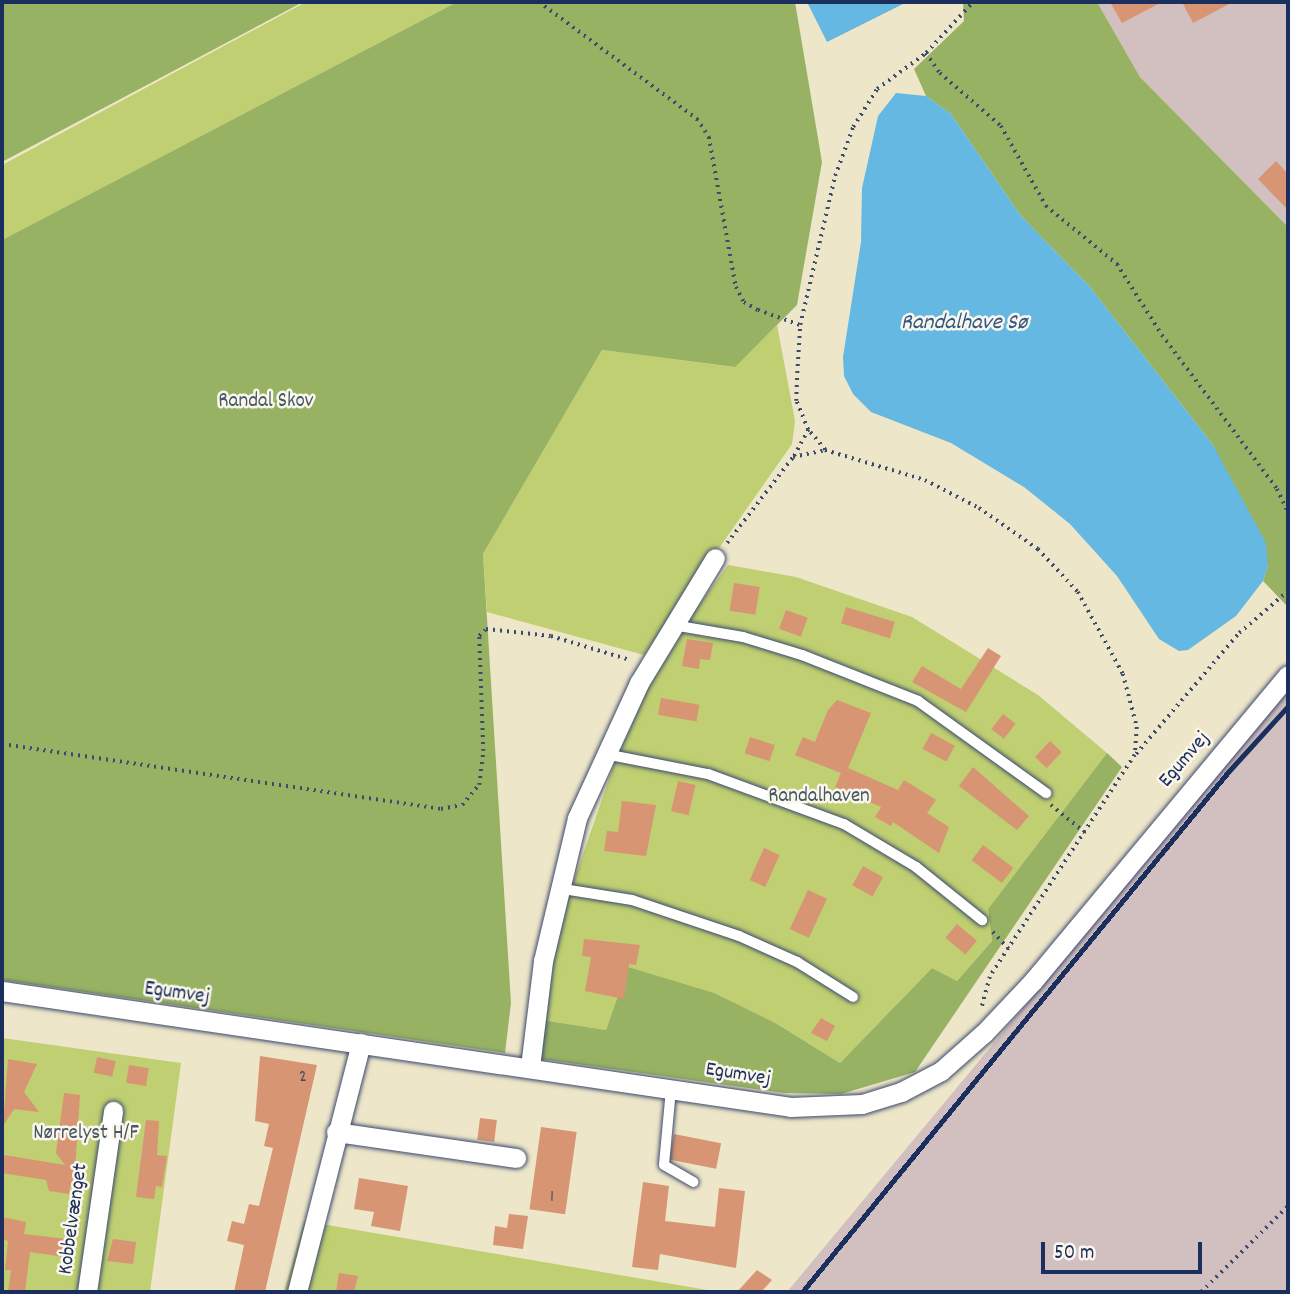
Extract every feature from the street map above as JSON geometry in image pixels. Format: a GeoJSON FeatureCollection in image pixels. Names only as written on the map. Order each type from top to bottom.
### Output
{"type":"FeatureCollection","features":[{"type":"Feature","properties":{"kind":"street"},"geometry":{"type":"LineString","coordinates":[[530,1067],[557,888],[577,818],[648,667],[715,558]]}},
{"type":"Feature","properties":{"kind":"street","name":"Egumvej"},"geometry":{"type":"LineString","coordinates":[[2,991],[792,1107],[862,1104],[941,1071],[984,1033],[1288,675]]}},
{"type":"Feature","properties":{"kind":"street"},"geometry":{"type":"LineString","coordinates":[[297,1292],[360,1043]]}},
{"type":"Feature","properties":{"kind":"street","name":"Kobbelvænget"},"geometry":{"type":"LineString","coordinates":[[87,1292],[113,1111]]}},
{"type":"Feature","properties":{"kind":"street"},"geometry":{"type":"LineString","coordinates":[[336,1132],[516,1158]]}},
{"type":"Feature","properties":{"kind":"lane"},"geometry":{"type":"LineString","coordinates":[[672,624],[743,637],[803,655],[918,701],[1046,793]]}},
{"type":"Feature","properties":{"kind":"lane"},"geometry":{"type":"LineString","coordinates":[[605,754],[708,774],[844,824],[916,867],[982,920]]}},
{"type":"Feature","properties":{"kind":"lane"},"geometry":{"type":"LineString","coordinates":[[557,888],[632,900],[727,932],[797,962],[853,998]]}},
{"type":"Feature","properties":{"kind":"lane"},"geometry":{"type":"LineString","coordinates":[[671,1088],[664,1165],[693,1182]]}},
{"type":"Feature","properties":{"kind":"path"},"geometry":{"type":"LineString","coordinates":[[539,2],[697,119],[709,137],[736,286],[744,302],[800,325]]}},
{"type":"Feature","properties":{"kind":"path"},"geometry":{"type":"LineString","coordinates":[[825,450],[808,430],[796,401],[800,325],[835,176],[853,127],[877,89],[926,53],[973,2]]}},
{"type":"Feature","properties":{"kind":"path"},"geometry":{"type":"LineString","coordinates":[[926,53],[940,73],[1001,126],[1046,206],[1117,264],[1162,335],[1277,489],[1288,512]]}},
{"type":"Feature","properties":{"kind":"path"},"geometry":{"type":"LineString","coordinates":[[715,558],[793,457],[808,430]]}},
{"type":"Feature","properties":{"kind":"path"},"geometry":{"type":"LineString","coordinates":[[793,457],[825,450],[925,480],[979,508],[1038,549],[1078,592],[1123,674],[1137,727],[1135,755]]}},
{"type":"Feature","properties":{"kind":"path"},"geometry":{"type":"LineString","coordinates":[[984,1033],[982,1001],[990,977],[1087,834],[1135,755],[1239,633],[1288,591]]}},
{"type":"Feature","properties":{"kind":"path"},"geometry":{"type":"LineString","coordinates":[[2,744],[441,809],[462,805],[479,785],[483,751],[479,636],[486,629],[551,636],[648,667]]}},
{"type":"Feature","properties":{"kind":"path"},"geometry":{"type":"LineString","coordinates":[[1046,793],[1051,805],[1087,834]]}},
{"type":"Feature","properties":{"kind":"path"},"geometry":{"type":"LineString","coordinates":[[982,920],[1009,949]]}},
{"type":"Feature","properties":{"kind":"path"},"geometry":{"type":"LineString","coordinates":[[1201,1292],[1288,1206]]}},
{"type":"Feature","properties":{"kind":"shaded area"},"geometry":{"type":"Polygon","coordinates":[[[1097,2],[1288,2],[1288,227],[1140,77],[1097,2]]]}},
{"type":"Feature","properties":{"kind":"shaded area"},"geometry":{"type":"Polygon","coordinates":[[[1288,691],[1288,1292],[787,1292],[1274,706],[1288,691]]]}},
{"type":"Feature","properties":{"kind":"green space"},"geometry":{"type":"Polygon","coordinates":[[[2,2],[303,2],[2,162],[2,2]]]}},
{"type":"Feature","properties":{"kind":"green space"},"geometry":{"type":"Polygon","coordinates":[[[306,2],[457,2],[2,240],[2,165],[306,2]]]}},
{"type":"Feature","properties":{"kind":"green space","name":"Randal Skov"},"geometry":{"type":"Polygon","coordinates":[[[457,2],[795,2],[822,162],[797,305],[735,367],[602,350],[483,554],[511,1003],[505,1053],[2,980],[2,240],[457,2]]]}},
{"type":"Feature","properties":{"kind":"green space"},"geometry":{"type":"Polygon","coordinates":[[[963,2],[1097,2],[1140,77],[1288,227],[1288,607],[1263,581],[1268,566],[1213,445],[1090,287],[1021,216],[951,114],[926,96],[914,69],[964,21],[963,2]]]}},
{"type":"Feature","properties":{"kind":"green space"},"geometry":{"type":"Polygon","coordinates":[[[777,325],[795,421],[792,444],[644,655],[487,612],[483,554],[602,350],[734,367],[777,325]]]}},
{"type":"Feature","properties":{"kind":"green space","name":"Randalhaven"},"geometry":{"type":"Polygon","coordinates":[[[728,565],[796,577],[912,617],[1038,695],[1107,753],[988,909],[992,941],[957,981],[932,968],[840,1063],[777,1024],[628,967],[606,1030],[542,1020],[549,952],[614,765],[645,693],[680,631],[728,565]]]}},
{"type":"Feature","properties":{"kind":"green space"},"geometry":{"type":"Polygon","coordinates":[[[1107,753],[1122,767],[915,1072],[841,1094],[784,1093],[541,1059],[542,1020],[606,1030],[628,967],[714,993],[777,1024],[840,1063],[932,968],[957,981],[992,941],[988,909],[1107,753]]]}},
{"type":"Feature","properties":{"kind":"green space","name":"Nørrelyst H/F"},"geometry":{"type":"Polygon","coordinates":[[[2,1038],[181,1063],[150,1292],[2,1292],[2,1038]]]}},
{"type":"Feature","properties":{"kind":"green space"},"geometry":{"type":"Polygon","coordinates":[[[304,1221],[719,1292],[284,1292],[304,1221]]]}},
{"type":"Feature","properties":{"kind":"water"},"geometry":{"type":"Polygon","coordinates":[[[807,2],[907,2],[827,42],[807,2]]]}},
{"type":"Feature","properties":{"kind":"water","name":"Randalhave Sø"},"geometry":{"type":"Polygon","coordinates":[[[896,93],[926,96],[951,114],[1021,216],[1090,287],[1213,445],[1266,543],[1268,566],[1263,581],[1236,616],[1188,650],[1179,651],[1159,639],[1117,576],[1070,524],[1024,487],[951,443],[871,412],[853,394],[844,376],[843,357],[861,242],[862,188],[878,116],[896,93]]]}},
{"type":"Feature","properties":{"kind":"building"},"geometry":{"type":"Polygon","coordinates":[[[1110,2],[1162,2],[1122,23],[1110,2]]]}},
{"type":"Feature","properties":{"kind":"building"},"geometry":{"type":"Polygon","coordinates":[[[1182,2],[1233,2],[1193,23],[1182,2]]]}},
{"type":"Feature","properties":{"kind":"building"},"geometry":{"type":"Polygon","coordinates":[[[1276,161],[1288,174],[1288,210],[1258,179],[1276,161]]]}},
{"type":"Feature","properties":{"kind":"building"},"geometry":{"type":"Polygon","coordinates":[[[734,583],[760,587],[755,615],[730,611],[734,583]]]}},
{"type":"Feature","properties":{"kind":"building"},"geometry":{"type":"Polygon","coordinates":[[[846,607],[895,622],[890,638],[841,623],[846,607]]]}},
{"type":"Feature","properties":{"kind":"building"},"geometry":{"type":"Polygon","coordinates":[[[786,610],[808,618],[801,637],[779,629],[786,610]]]}},
{"type":"Feature","properties":{"kind":"building"},"geometry":{"type":"Polygon","coordinates":[[[687,639],[713,643],[710,660],[700,659],[699,669],[682,666],[687,639]]]}},
{"type":"Feature","properties":{"kind":"building"},"geometry":{"type":"Polygon","coordinates":[[[988,648],[1001,656],[966,712],[912,682],[922,666],[961,689],[988,648]]]}},
{"type":"Feature","properties":{"kind":"building"},"geometry":{"type":"Polygon","coordinates":[[[661,698],[699,705],[696,722],[658,715],[661,698]]]}},
{"type":"Feature","properties":{"kind":"building"},"geometry":{"type":"Polygon","coordinates":[[[837,700],[871,713],[848,768],[898,790],[904,780],[936,800],[927,813],[949,827],[939,853],[893,822],[891,826],[875,817],[881,807],[835,787],[841,773],[795,755],[803,737],[815,742],[828,710],[837,700]]]}},
{"type":"Feature","properties":{"kind":"building"},"geometry":{"type":"Polygon","coordinates":[[[1003,714],[1016,724],[1004,739],[991,729],[1003,714]]]}},
{"type":"Feature","properties":{"kind":"building"},"geometry":{"type":"Polygon","coordinates":[[[931,733],[955,746],[946,762],[923,749],[931,733]]]}},
{"type":"Feature","properties":{"kind":"building"},"geometry":{"type":"Polygon","coordinates":[[[750,737],[775,745],[769,761],[745,753],[750,737]]]}},
{"type":"Feature","properties":{"kind":"building"},"geometry":{"type":"Polygon","coordinates":[[[1050,741],[1062,752],[1047,768],[1035,757],[1050,741]]]}},
{"type":"Feature","properties":{"kind":"building"},"geometry":{"type":"Polygon","coordinates":[[[973,767],[1029,816],[1017,830],[959,786],[973,767]]]}},
{"type":"Feature","properties":{"kind":"building"},"geometry":{"type":"Polygon","coordinates":[[[678,781],[696,785],[689,815],[671,811],[678,781]]]}},
{"type":"Feature","properties":{"kind":"building"},"geometry":{"type":"Polygon","coordinates":[[[622,801],[656,805],[646,856],[604,851],[607,831],[618,832],[622,801]]]}},
{"type":"Feature","properties":{"kind":"building"},"geometry":{"type":"Polygon","coordinates":[[[983,845],[1013,868],[1002,883],[972,860],[983,845]]]}},
{"type":"Feature","properties":{"kind":"building"},"geometry":{"type":"Polygon","coordinates":[[[764,848],[780,855],[765,887],[750,880],[764,848]]]}},
{"type":"Feature","properties":{"kind":"building"},"geometry":{"type":"Polygon","coordinates":[[[863,866],[883,877],[872,896],[852,885],[863,866]]]}},
{"type":"Feature","properties":{"kind":"building"},"geometry":{"type":"Polygon","coordinates":[[[808,890],[827,899],[809,938],[790,929],[808,890]]]}},
{"type":"Feature","properties":{"kind":"building"},"geometry":{"type":"Polygon","coordinates":[[[957,924],[977,941],[965,955],[945,938],[957,924]]]}},
{"type":"Feature","properties":{"kind":"building"},"geometry":{"type":"Polygon","coordinates":[[[584,939],[640,945],[636,965],[629,964],[624,999],[585,991],[591,957],[582,956],[584,939]]]}},
{"type":"Feature","properties":{"kind":"building"},"geometry":{"type":"Polygon","coordinates":[[[821,1018],[835,1026],[827,1041],[811,1033],[821,1018]]]}},
{"type":"Feature","properties":{"kind":"building"},"geometry":{"type":"Polygon","coordinates":[[[260,1056],[317,1065],[265,1292],[234,1292],[244,1245],[227,1241],[232,1221],[244,1224],[249,1204],[259,1206],[273,1148],[264,1146],[269,1124],[255,1121],[260,1056]]]}},
{"type":"Feature","properties":{"kind":"building"},"geometry":{"type":"Polygon","coordinates":[[[97,1057],[116,1061],[112,1077],[94,1073],[97,1057]]]}},
{"type":"Feature","properties":{"kind":"building"},"geometry":{"type":"Polygon","coordinates":[[[8,1059],[37,1064],[24,1092],[39,1112],[14,1109],[3,1126],[8,1059]]]}},
{"type":"Feature","properties":{"kind":"building"},"geometry":{"type":"Polygon","coordinates":[[[129,1065],[149,1068],[146,1086],[126,1083],[129,1065]]]}},
{"type":"Feature","properties":{"kind":"building"},"geometry":{"type":"Polygon","coordinates":[[[64,1093],[80,1095],[75,1170],[85,1172],[82,1188],[70,1186],[69,1194],[49,1191],[46,1180],[2,1173],[4,1155],[65,1165],[56,1153],[64,1093]]]}},
{"type":"Feature","properties":{"kind":"building"},"geometry":{"type":"Polygon","coordinates":[[[480,1118],[497,1120],[494,1142],[477,1140],[480,1118]]]}},
{"type":"Feature","properties":{"kind":"building"},"geometry":{"type":"Polygon","coordinates":[[[146,1120],[159,1121],[157,1155],[167,1156],[162,1187],[156,1186],[154,1199],[136,1197],[146,1120]]]}},
{"type":"Feature","properties":{"kind":"building"},"geometry":{"type":"Polygon","coordinates":[[[541,1127],[577,1132],[565,1214],[529,1209],[541,1127]]]}},
{"type":"Feature","properties":{"kind":"building"},"geometry":{"type":"Polygon","coordinates":[[[674,1134],[721,1143],[716,1169],[669,1160],[674,1134]]]}},
{"type":"Feature","properties":{"kind":"building"},"geometry":{"type":"Polygon","coordinates":[[[359,1178],[408,1186],[400,1231],[371,1226],[374,1212],[354,1209],[359,1178]]]}},
{"type":"Feature","properties":{"kind":"building"},"geometry":{"type":"Polygon","coordinates":[[[643,1182],[669,1186],[665,1221],[715,1227],[719,1188],[745,1191],[736,1268],[660,1254],[658,1270],[632,1267],[643,1182]]]}},
{"type":"Feature","properties":{"kind":"building"},"geometry":{"type":"Polygon","coordinates":[[[509,1214],[528,1216],[523,1249],[493,1245],[495,1226],[507,1228],[509,1214]]]}},
{"type":"Feature","properties":{"kind":"building"},"geometry":{"type":"Polygon","coordinates":[[[2,1217],[26,1222],[24,1234],[67,1239],[64,1257],[30,1252],[25,1292],[8,1292],[11,1270],[5,1270],[8,1241],[2,1239],[2,1217]]]}},
{"type":"Feature","properties":{"kind":"building"},"geometry":{"type":"Polygon","coordinates":[[[113,1239],[136,1242],[133,1264],[107,1261],[113,1239]]]}},
{"type":"Feature","properties":{"kind":"building"},"geometry":{"type":"Polygon","coordinates":[[[757,1270],[772,1280],[761,1292],[737,1292],[757,1270]]]}},
{"type":"Feature","properties":{"kind":"building"},"geometry":{"type":"Polygon","coordinates":[[[339,1273],[358,1276],[354,1292],[336,1292],[339,1273]]]}},
{"type":"Feature","properties":{"kind":"railway"},"geometry":{"type":"LineString","coordinates":[[802,1292],[1228,772],[1288,706]]}}]}
